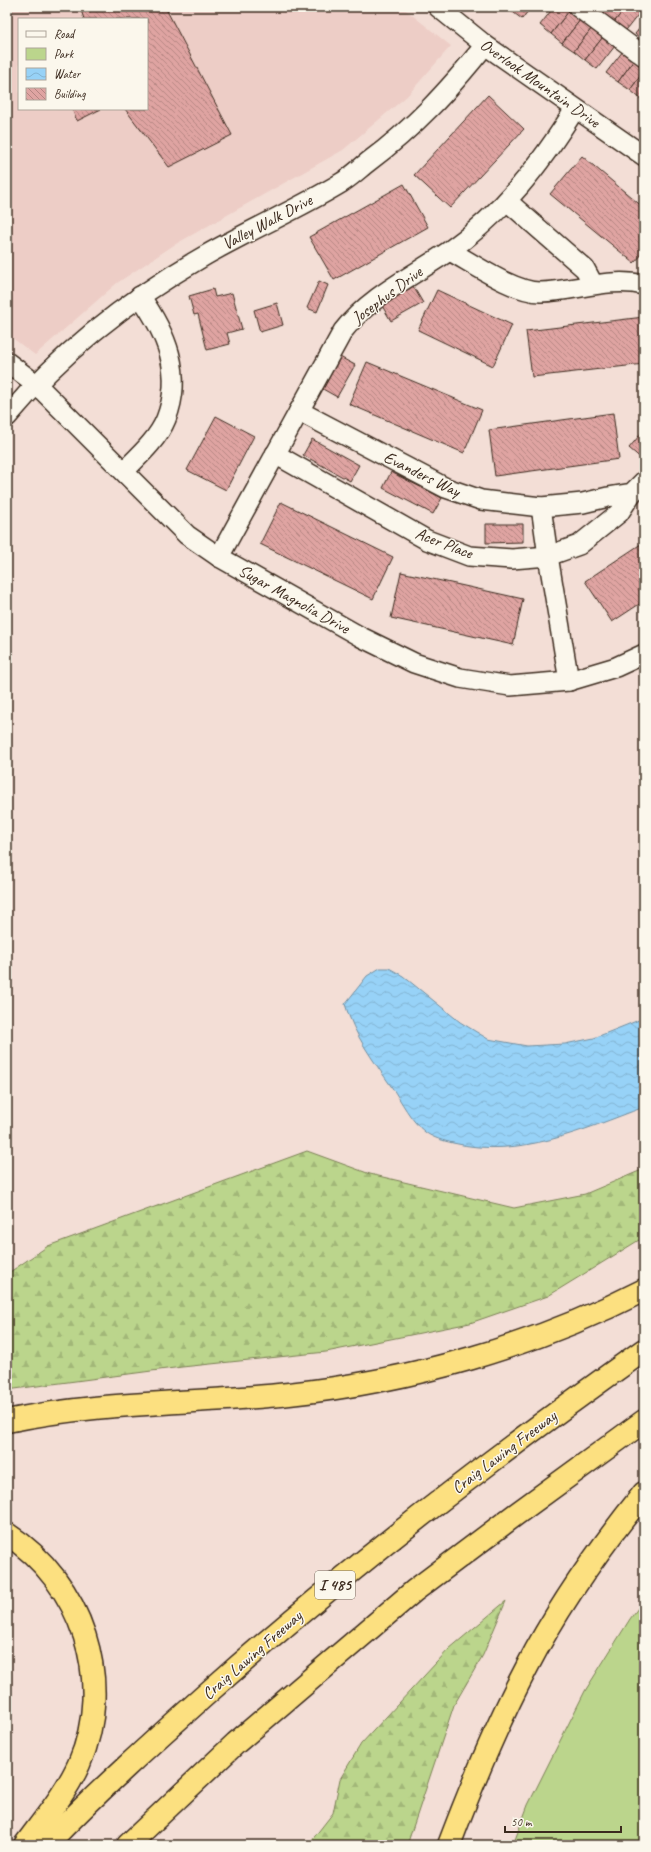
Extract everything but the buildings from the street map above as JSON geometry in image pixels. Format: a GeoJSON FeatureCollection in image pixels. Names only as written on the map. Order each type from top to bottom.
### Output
{"type":"FeatureCollection","features":[{"type":"Feature","properties":{"kind":"highway"},"geometry":{"type":"LineString","coordinates":[[7,1421],[36,1415],[86,1408],[290,1394],[393,1377],[445,1365],[539,1335],[583,1318],[644,1290]]}},
{"type":"Feature","properties":{"kind":"highway","name":"Craig Lawing Freeway"},"geometry":{"type":"LineString","coordinates":[[46,1845],[154,1741],[262,1646],[357,1566],[450,1492],[568,1403],[644,1350]]}},
{"type":"Feature","properties":{"kind":"highway"},"geometry":{"type":"LineString","coordinates":[[128,1845],[236,1743],[414,1591],[644,1421]]}},
{"type":"Feature","properties":{"kind":"highway"},"geometry":{"type":"LineString","coordinates":[[449,1845],[470,1787],[498,1723],[528,1665],[566,1601],[607,1541],[644,1493]]}},
{"type":"Feature","properties":{"kind":"highway"},"geometry":{"type":"LineString","coordinates":[[7,1534],[28,1548],[44,1564],[57,1580],[73,1606],[84,1628],[91,1657],[94,1682],[91,1722],[86,1745],[79,1764],[65,1789],[25,1845]]}},
{"type":"Feature","properties":{"kind":"street","name":"Overlook Mountain Drive"},"geometry":{"type":"LineString","coordinates":[[438,7],[485,45],[644,156]]}},
{"type":"Feature","properties":{"kind":"street"},"geometry":{"type":"LineString","coordinates":[[578,7],[644,56]]}},
{"type":"Feature","properties":{"kind":"street","name":"Valley Walk Drive"},"geometry":{"type":"LineString","coordinates":[[7,417],[36,384],[86,337],[140,296],[206,255],[342,182],[396,141],[431,108],[485,45]]}},
{"type":"Feature","properties":{"kind":"street","name":"Josephus Drive"},"geometry":{"type":"LineString","coordinates":[[219,557],[343,331],[354,316],[450,250],[489,219],[521,187],[552,145],[575,109]]}},
{"type":"Feature","properties":{"kind":"street"},"geometry":{"type":"LineString","coordinates":[[507,201],[585,269],[593,284]]}},
{"type":"Feature","properties":{"kind":"street"},"geometry":{"type":"LineString","coordinates":[[450,250],[514,287],[539,292],[593,284],[634,282],[644,285]]}},
{"type":"Feature","properties":{"kind":"street"},"geometry":{"type":"LineString","coordinates":[[124,472],[149,445],[166,420],[173,389],[173,371],[167,342],[158,323],[140,296]]}},
{"type":"Feature","properties":{"kind":"street","name":"Sugar Magnolia Drive"},"geometry":{"type":"LineString","coordinates":[[7,362],[36,384],[187,535],[219,557],[361,637],[414,663],[460,678],[510,686],[569,681],[616,667],[644,654]]}},
{"type":"Feature","properties":{"kind":"street","name":"Evanders Way"},"geometry":{"type":"LineString","coordinates":[[299,411],[446,488],[481,500],[542,507],[583,504],[638,487]]}},
{"type":"Feature","properties":{"kind":"street","name":"Acer Place"},"geometry":{"type":"LineString","coordinates":[[275,454],[427,540],[469,556],[512,559],[548,556],[579,544],[619,513],[638,487]]}},
{"type":"Feature","properties":{"kind":"street"},"geometry":{"type":"LineString","coordinates":[[542,507],[548,556],[569,681]]}},
{"type":"Feature","properties":{"kind":"shaded area"},"geometry":{"type":"Polygon","coordinates":[[[7,7],[402,7],[451,46],[407,96],[343,150],[174,245],[117,283],[35,355],[7,334],[7,7]]]}},
{"type":"Feature","properties":{"kind":"green space"},"geometry":{"type":"Polygon","coordinates":[[[307,1151],[370,1174],[514,1208],[585,1194],[644,1169],[644,1237],[548,1296],[470,1323],[326,1352],[182,1367],[7,1390],[7,1274],[48,1246],[307,1151]]]}},
{"type":"Feature","properties":{"kind":"green space"},"geometry":{"type":"Polygon","coordinates":[[[644,1600],[644,1845],[513,1845],[528,1805],[585,1691],[630,1619],[644,1600]]]}},
{"type":"Feature","properties":{"kind":"green space"},"geometry":{"type":"Polygon","coordinates":[[[506,1601],[483,1655],[454,1705],[407,1845],[308,1845],[333,1813],[340,1779],[361,1744],[449,1649],[506,1601]]]}},
{"type":"Feature","properties":{"kind":"water"},"geometry":{"type":"Polygon","coordinates":[[[380,968],[389,968],[403,976],[460,1022],[488,1039],[527,1046],[565,1044],[594,1038],[644,1018],[644,1107],[574,1133],[526,1145],[478,1147],[450,1142],[431,1136],[420,1127],[411,1116],[371,1057],[353,1026],[345,1004],[367,976],[380,968]]]}}]}
